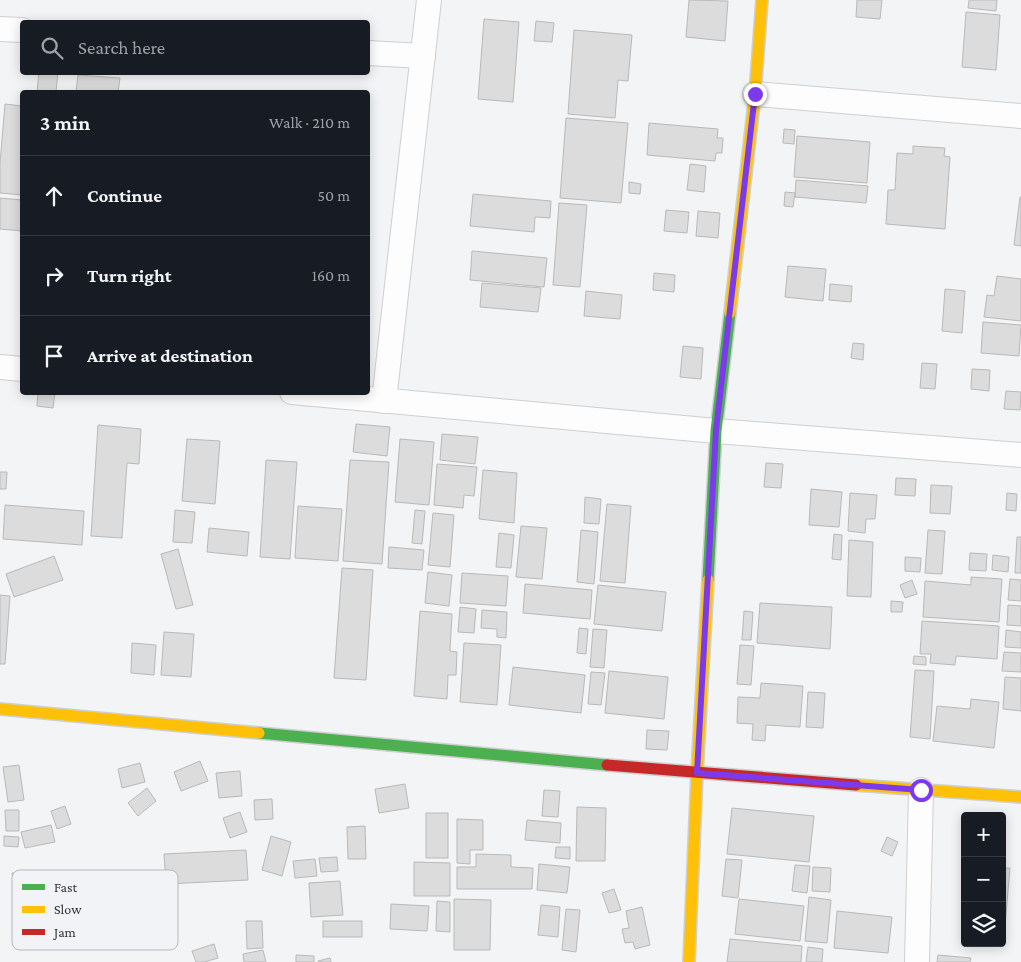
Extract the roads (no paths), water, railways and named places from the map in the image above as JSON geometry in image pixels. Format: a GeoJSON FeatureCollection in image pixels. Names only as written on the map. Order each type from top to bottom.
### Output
{"type":"FeatureCollection","features":[{"type":"Feature","properties":{"kind":"street"},"geometry":{"type":"LineString","coordinates":[[384,401],[429,0]]}},
{"type":"Feature","properties":{"kind":"street"},"geometry":{"type":"LineString","coordinates":[[689,962],[697,773],[716,430],[755,94],[762,0]]}},
{"type":"Feature","properties":{"kind":"street"},"geometry":{"type":"LineString","coordinates":[[0,29],[20,30]]}},
{"type":"Feature","properties":{"kind":"street"},"geometry":{"type":"LineString","coordinates":[[370,53],[423,56]]}},
{"type":"Feature","properties":{"kind":"street"},"geometry":{"type":"LineString","coordinates":[[755,94],[1021,116]]}},
{"type":"Feature","properties":{"kind":"street"},"geometry":{"type":"LineString","coordinates":[[0,366],[20,368]]}},
{"type":"Feature","properties":{"kind":"street"},"geometry":{"type":"LineString","coordinates":[[323,395],[1021,455]]}},
{"type":"Feature","properties":{"kind":"street"},"geometry":{"type":"LineString","coordinates":[[0,709],[697,773],[1021,797]]}},
{"type":"Feature","properties":{"kind":"street"},"geometry":{"type":"LineString","coordinates":[[917,962],[921,790]]}}]}
